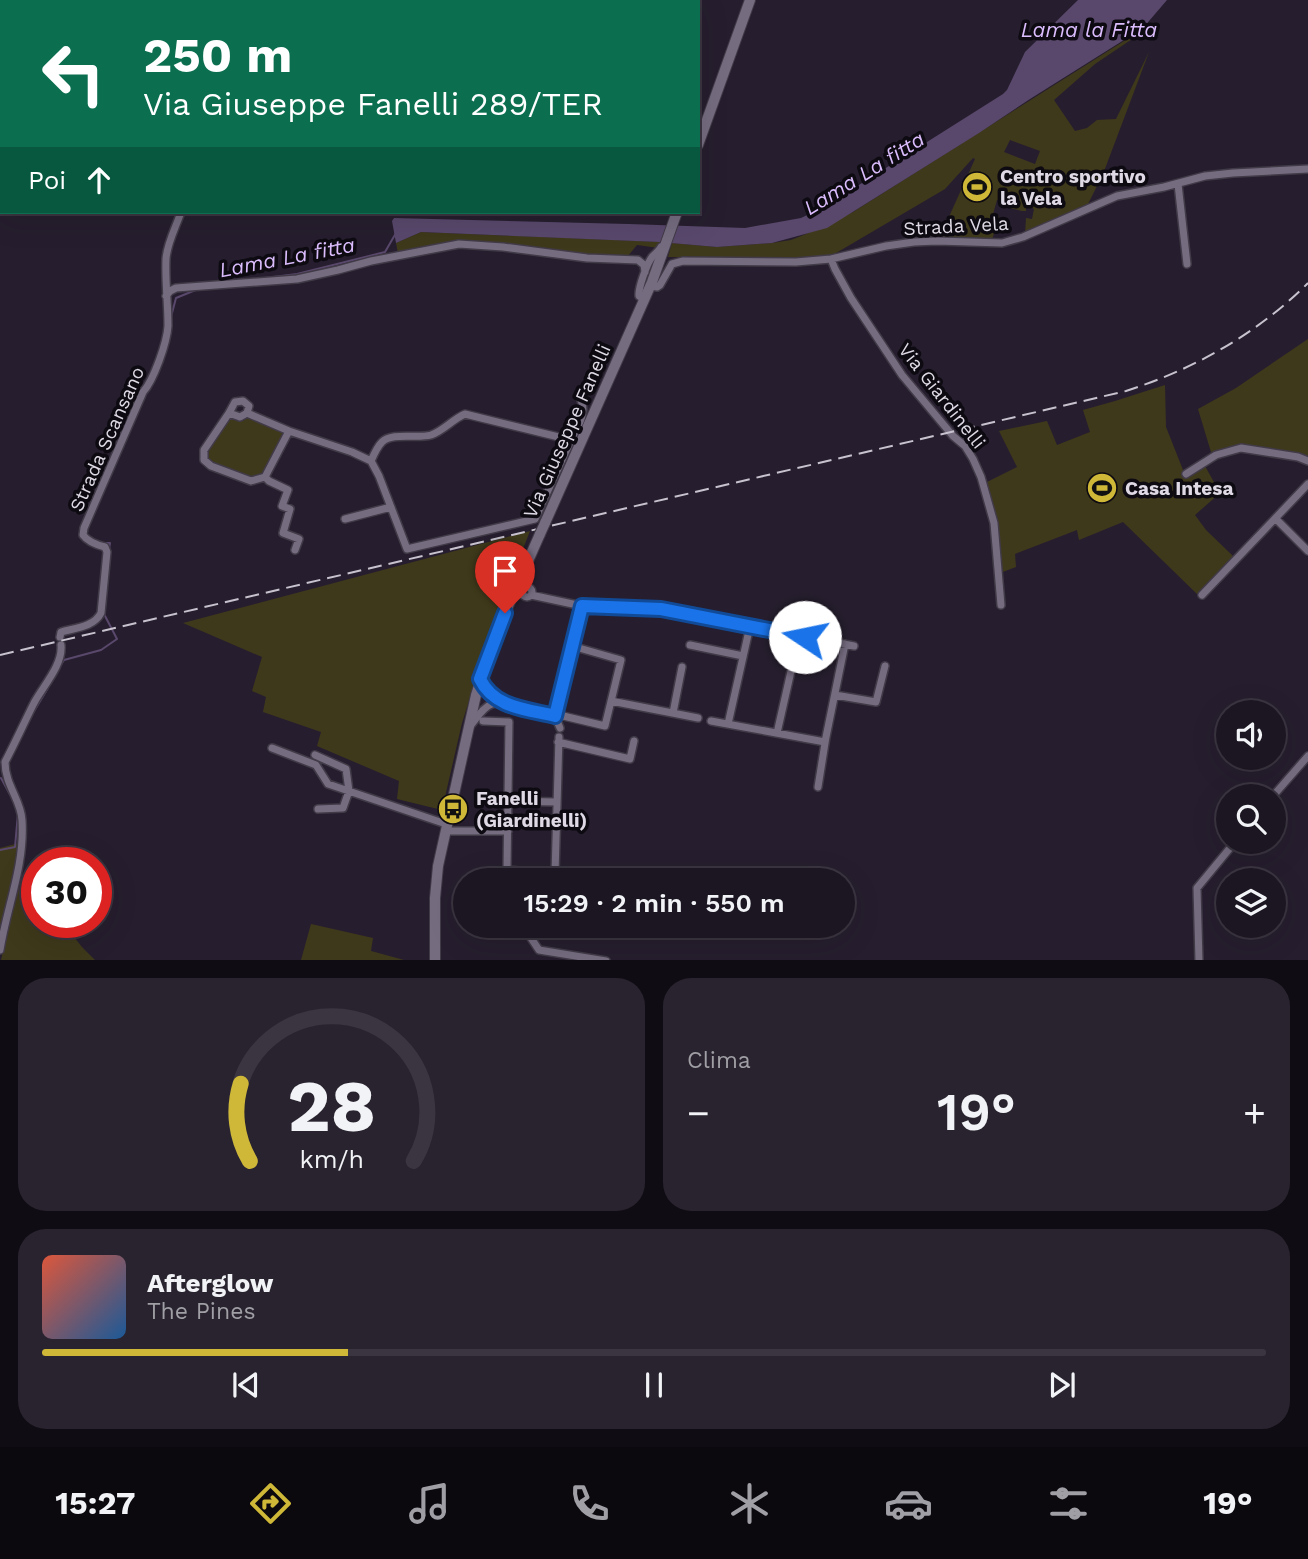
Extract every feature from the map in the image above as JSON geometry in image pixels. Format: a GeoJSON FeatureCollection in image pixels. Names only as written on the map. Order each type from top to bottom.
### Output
{"type":"FeatureCollection","features":[{"type":"Feature","properties":{"kind":"main road"},"geometry":{"type":"LineString","coordinates":[[700,139],[750,0]]}},
{"type":"Feature","properties":{"kind":"main road","name":"Via Giuseppe Fanelli"},"geometry":{"type":"LineString","coordinates":[[435,960],[438,866],[480,679],[512,596],[651,286],[676,214]]}},
{"type":"Feature","properties":{"kind":"street","name":"Strada Vela"},"geometry":{"type":"LineString","coordinates":[[651,286],[660,285],[672,264],[683,261],[796,262],[831,259],[914,242],[1002,243],[1023,237],[1106,199],[1205,176],[1308,169]]}},
{"type":"Feature","properties":{"kind":"street"},"geometry":{"type":"LineString","coordinates":[[1178,184],[1187,264]]}},
{"type":"Feature","properties":{"kind":"street","name":"Strada Scansano"},"geometry":{"type":"LineString","coordinates":[[0,950],[17,878],[23,834],[22,815],[5,771],[5,762],[62,652],[61,632],[94,622],[101,613],[107,552],[105,547],[85,538],[84,528],[159,359],[168,326],[167,252],[180,214]]}},
{"type":"Feature","properties":{"kind":"street"},"geometry":{"type":"LineString","coordinates":[[166,275],[170,283],[190,288],[297,279],[459,244],[587,258],[638,260],[644,265],[645,272]]}},
{"type":"Feature","properties":{"kind":"street"},"geometry":{"type":"LineString","coordinates":[[645,299],[638,294],[645,272],[652,256],[659,252],[662,245],[667,244]]}},
{"type":"Feature","properties":{"kind":"street","name":"Via Giardinelli"},"geometry":{"type":"LineString","coordinates":[[831,259],[851,298],[902,375],[953,436],[965,446],[973,459],[994,523],[1001,606]]}},
{"type":"Feature","properties":{"kind":"street"},"geometry":{"type":"LineString","coordinates":[[166,296],[172,289],[180,287]]}},
{"type":"Feature","properties":{"kind":"street"},"geometry":{"type":"LineString","coordinates":[[229,412],[240,416],[247,413],[371,461],[407,549],[535,519],[584,412],[581,400]]}},
{"type":"Feature","properties":{"kind":"street"},"geometry":{"type":"LineString","coordinates":[[247,413],[249,407],[243,401],[235,402],[204,450],[204,460],[211,466],[251,481],[265,477],[289,430]]}},
{"type":"Feature","properties":{"kind":"street"},"geometry":{"type":"LineString","coordinates":[[371,461],[380,443],[388,437],[433,434],[465,414],[570,440]]}},
{"type":"Feature","properties":{"kind":"street"},"geometry":{"type":"LineString","coordinates":[[1186,474],[1216,455],[1241,448],[1308,461]]}},
{"type":"Feature","properties":{"kind":"street"},"geometry":{"type":"LineString","coordinates":[[265,477],[288,490],[282,506],[290,509],[283,533],[299,539],[295,550]]}},
{"type":"Feature","properties":{"kind":"street"},"geometry":{"type":"LineString","coordinates":[[1202,595],[1308,484]]}},
{"type":"Feature","properties":{"kind":"street"},"geometry":{"type":"LineString","coordinates":[[345,519],[391,507]]}},
{"type":"Feature","properties":{"kind":"street"},"geometry":{"type":"LineString","coordinates":[[1276,519],[1308,551]]}},
{"type":"Feature","properties":{"kind":"street"},"geometry":{"type":"LineString","coordinates":[[531,595],[582,606],[661,609],[855,646]]}},
{"type":"Feature","properties":{"kind":"street"},"geometry":{"type":"LineString","coordinates":[[483,721],[509,722],[507,870],[555,874],[559,736],[555,715],[582,606]]}},
{"type":"Feature","properties":{"kind":"street"},"geometry":{"type":"LineString","coordinates":[[729,724],[750,626]]}},
{"type":"Feature","properties":{"kind":"street"},"geometry":{"type":"LineString","coordinates":[[778,733],[799,636]]}},
{"type":"Feature","properties":{"kind":"street"},"geometry":{"type":"LineString","coordinates":[[825,742],[845,644]]}},
{"type":"Feature","properties":{"kind":"street"},"geometry":{"type":"LineString","coordinates":[[818,787],[845,644]]}},
{"type":"Feature","properties":{"kind":"street"},"geometry":{"type":"LineString","coordinates":[[690,645],[743,656]]}},
{"type":"Feature","properties":{"kind":"street"},"geometry":{"type":"LineString","coordinates":[[476,695],[481,700],[492,699],[604,726],[621,660],[572,646]]}},
{"type":"Feature","properties":{"kind":"street"},"geometry":{"type":"LineString","coordinates":[[835,695],[876,702],[885,666]]}},
{"type":"Feature","properties":{"kind":"street"},"geometry":{"type":"LineString","coordinates":[[673,713],[682,667]]}},
{"type":"Feature","properties":{"kind":"street"},"geometry":{"type":"LineString","coordinates":[[480,679],[492,699]]}},
{"type":"Feature","properties":{"kind":"street"},"geometry":{"type":"LineString","coordinates":[[468,728],[492,699]]}},
{"type":"Feature","properties":{"kind":"street"},"geometry":{"type":"LineString","coordinates":[[611,701],[698,718]]}},
{"type":"Feature","properties":{"kind":"street"},"geometry":{"type":"LineString","coordinates":[[711,721],[825,742]]}},
{"type":"Feature","properties":{"kind":"street"},"geometry":{"type":"LineString","coordinates":[[559,736],[630,759],[634,741]]}},
{"type":"Feature","properties":{"kind":"street"},"geometry":{"type":"LineString","coordinates":[[272,748],[316,765],[328,784],[446,827],[508,831]]}},
{"type":"Feature","properties":{"kind":"street"},"geometry":{"type":"LineString","coordinates":[[315,755],[346,769],[349,791],[343,808],[318,810]]}},
{"type":"Feature","properties":{"kind":"street"},"geometry":{"type":"LineString","coordinates":[[1284,784],[1308,756]]}},
{"type":"Feature","properties":{"kind":"street"},"geometry":{"type":"LineString","coordinates":[[508,801],[556,802]]}},
{"type":"Feature","properties":{"kind":"street"},"geometry":{"type":"LineString","coordinates":[[1199,960],[1197,888],[1225,854]]}},
{"type":"Feature","properties":{"kind":"street"},"geometry":{"type":"LineString","coordinates":[[531,938],[539,950],[600,960]]}},
{"type":"Feature","properties":{"kind":"shaded area"},"geometry":{"type":"Polygon","coordinates":[[[1143,29],[1095,64],[1054,100],[1075,131],[1087,128],[1097,120],[1116,119],[1149,52],[1103,174],[1088,204],[1025,235],[1026,218],[1032,219],[1034,209],[1029,206],[1026,211],[1022,211],[1002,206],[1002,202],[997,200],[993,214],[999,216],[992,240],[939,239],[975,159],[973,158],[945,189],[831,256],[793,259],[668,257],[672,243],[717,247],[791,240],[853,212],[1143,29]],[[1010,140],[1004,152],[1035,164],[1040,151],[1010,140]]]}},
{"type":"Feature","properties":{"kind":"shaded area"},"geometry":{"type":"Polygon","coordinates":[[[421,232],[662,242],[659,248],[637,245],[627,257],[460,241],[398,253],[396,243],[421,232]]]}},
{"type":"Feature","properties":{"kind":"shaded area"},"geometry":{"type":"Polygon","coordinates":[[[1308,339],[1308,459],[1239,446],[1211,452],[1198,409],[1236,388],[1308,339]]]}},
{"type":"Feature","properties":{"kind":"shaded area","name":"Casa Intesa"},"geometry":{"type":"Polygon","coordinates":[[[1165,385],[1166,427],[1185,475],[1190,477],[1205,466],[1220,493],[1195,515],[1206,530],[1233,556],[1197,594],[1123,522],[1079,540],[1077,530],[1015,554],[1016,567],[1000,573],[985,483],[1017,467],[999,431],[1047,421],[1057,445],[1090,432],[1083,410],[1165,385]]]}},
{"type":"Feature","properties":{"kind":"shaded area"},"geometry":{"type":"Polygon","coordinates":[[[232,416],[243,421],[248,417],[285,431],[263,474],[252,480],[208,461],[208,450],[232,416]]]}},
{"type":"Feature","properties":{"kind":"shaded area"},"geometry":{"type":"Polygon","coordinates":[[[530,531],[492,628],[462,723],[442,810],[397,799],[399,781],[317,746],[321,732],[263,712],[266,697],[252,691],[262,657],[183,623],[530,531]]]}},
{"type":"Feature","properties":{"kind":"shaded area"},"geometry":{"type":"Polygon","coordinates":[[[19,843],[14,879],[0,935],[0,848],[19,843]]]}},
{"type":"Feature","properties":{"kind":"shaded area"},"geometry":{"type":"Polygon","coordinates":[[[18,886],[21,888],[21,938],[75,938],[95,960],[1,960],[18,886]]]}},
{"type":"Feature","properties":{"kind":"shaded area"},"geometry":{"type":"Polygon","coordinates":[[[311,924],[373,938],[371,951],[404,960],[301,960],[311,924]]]}},
{"type":"Feature","properties":{"kind":"water","name":"Lama la Fitta"},"geometry":{"type":"Polygon","coordinates":[[[1078,0],[1167,0],[1143,28],[827,228],[772,243],[717,247],[421,232],[396,243],[392,221],[394,218],[745,228],[801,218],[824,207],[1003,94],[1025,52],[1078,0]]]}},
{"type":"Feature","properties":{"kind":"waterway","name":"Lama La fitta"},"geometry":{"type":"LineString","coordinates":[[265,278],[297,274],[385,252],[396,233]]}},
{"type":"Feature","properties":{"kind":"waterway","name":"Lama La fitta"},"geometry":{"type":"LineString","coordinates":[[171,317],[176,298],[198,289]]}},
{"type":"Feature","properties":{"kind":"waterway","name":"Lama La fitta"},"geometry":{"type":"LineString","coordinates":[[101,543],[110,543],[109,549]]}},
{"type":"Feature","properties":{"kind":"waterway","name":"Lama La fitta"},"geometry":{"type":"LineString","coordinates":[[59,668],[64,660],[101,650],[117,639],[104,614]]}},
{"type":"Feature","properties":{"kind":"waterway","name":"Lama La fitta"},"geometry":{"type":"LineString","coordinates":[[33,713],[48,688]]}},
{"type":"Feature","properties":{"kind":"waterway","name":"Lama La fitta"},"geometry":{"type":"LineString","coordinates":[[1,778],[14,802]]}},
{"type":"Feature","properties":{"kind":"waterway","name":"Lama La fitta"},"geometry":{"type":"LineString","coordinates":[[0,850],[15,847],[18,813]]}},
{"type":"Feature","properties":{"kind":"railway"},"geometry":{"type":"LineString","coordinates":[[0,655],[1126,391],[1176,372],[1223,348],[1268,318],[1308,283]]}},
{"type":"Feature","properties":{"kind":"place","name":"Centro sportivo la Vela"},"geometry":{"type":"Point","coordinates":[977,187]}},
{"type":"Feature","properties":{"kind":"place","name":"Casa Intesa"},"geometry":{"type":"Point","coordinates":[1102,488]}},
{"type":"Feature","properties":{"kind":"place","name":"Fanelli (Giardinelli)"},"geometry":{"type":"Point","coordinates":[453,809]}},
{"type":"Feature","properties":{"kind":"route"},"geometry":{"type":"LineString","coordinates":[[505,613],[480,679],[491,696],[502,703],[555,716],[582,606],[661,609],[805,637]]}}]}
